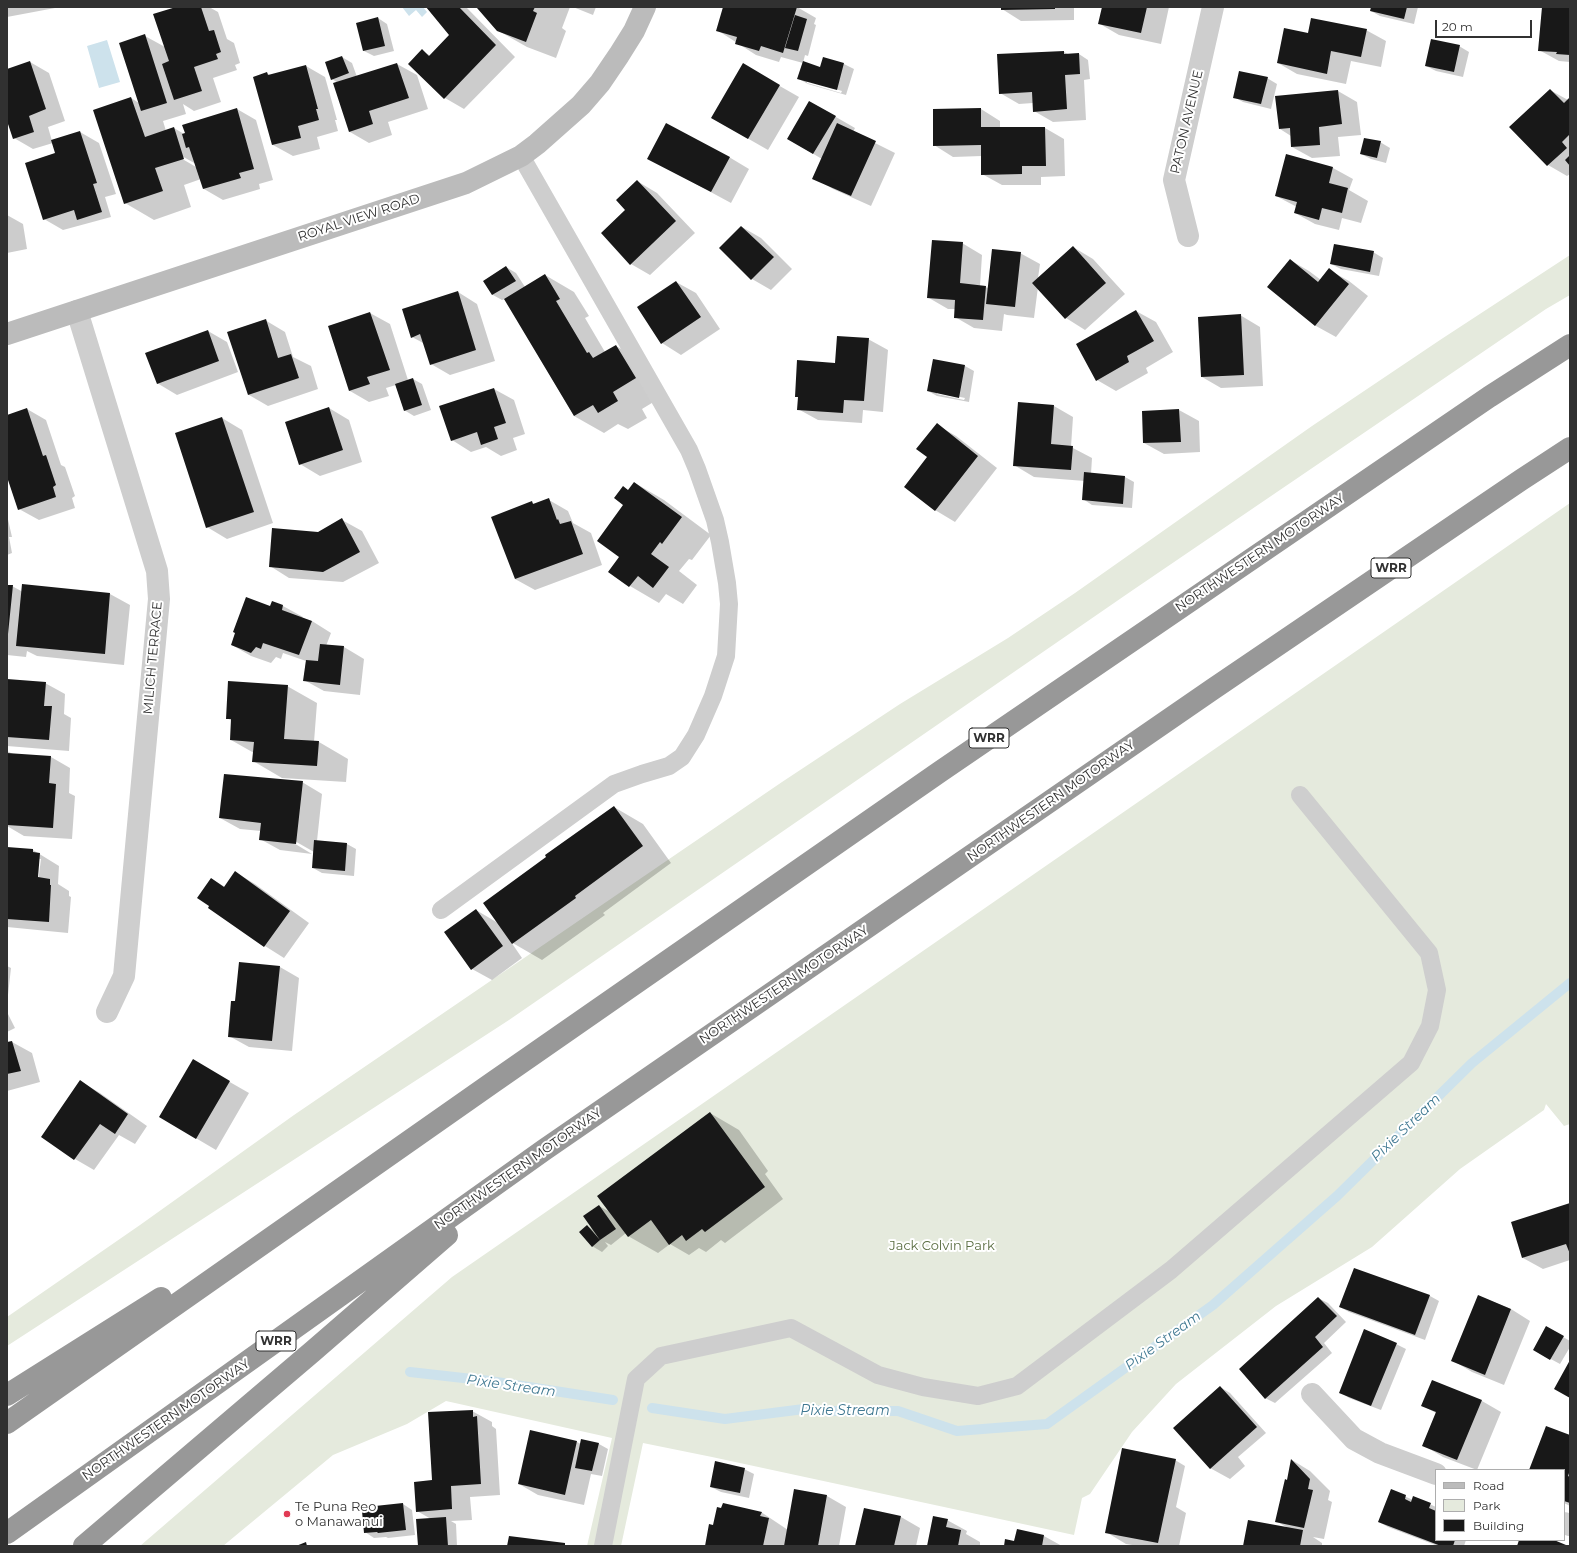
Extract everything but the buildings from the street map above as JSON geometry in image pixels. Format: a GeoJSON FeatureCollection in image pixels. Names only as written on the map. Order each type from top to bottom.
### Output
{"type":"FeatureCollection","features":[{"type":"Feature","properties":{"kind":"highway","name":"NORTHWESTERN MOTORWAY"},"geometry":{"type":"LineString","coordinates":[[7,1423],[941,770],[1489,397],[1570,345]]}},
{"type":"Feature","properties":{"kind":"highway","name":"NORTHWESTERN MOTORWAY"},"geometry":{"type":"LineString","coordinates":[[7,1533],[544,1150],[1226,680],[1570,448]]}},
{"type":"Feature","properties":{"kind":"highway"},"geometry":{"type":"LineString","coordinates":[[7,1396],[412,1139]]}},
{"type":"Feature","properties":{"kind":"highway"},"geometry":{"type":"LineString","coordinates":[[84,1546],[312,1352],[544,1150]]}},
{"type":"Feature","properties":{"kind":"street","name":"ROYAL VIEW ROAD"},"geometry":{"type":"LineString","coordinates":[[7,334],[466,183],[521,156],[537,144],[581,104],[600,82],[634,31],[646,7]]}},
{"type":"Feature","properties":{"kind":"street","name":"PATON AVENUE"},"geometry":{"type":"LineString","coordinates":[[1188,236],[1174,180],[1213,7]]}},
{"type":"Feature","properties":{"kind":"street","name":"MILICH TERRACE"},"geometry":{"type":"LineString","coordinates":[[78,311],[157,571],[159,599],[124,976],[107,1012]]}},
{"type":"Feature","properties":{"kind":"street"},"geometry":{"type":"LineString","coordinates":[[1312,1394],[1354,1439],[1380,1453],[1435,1474]]}},
{"type":"Feature","properties":{"kind":"lane"},"geometry":{"type":"LineString","coordinates":[[441,910],[614,784],[669,766],[682,757],[696,735],[720,678],[726,656],[729,604],[727,583],[715,520],[697,468],[689,450],[521,156]]}},
{"type":"Feature","properties":{"kind":"lane"},"geometry":{"type":"LineString","coordinates":[[603,1546],[636,1379],[661,1356],[791,1328],[878,1375],[923,1387],[978,1396],[1017,1386],[1171,1270],[1411,1063],[1430,1026],[1437,990],[1429,954],[1300,795]]}},
{"type":"Feature","properties":{"kind":"green space"},"geometry":{"type":"Polygon","coordinates":[[[1570,255],[1570,295],[1546,309],[1130,592],[509,1020],[7,1346],[7,1317],[140,1225],[294,1115],[782,782],[900,704],[1008,638],[1075,593],[1312,426],[1570,255]]]}},
{"type":"Feature","properties":{"kind":"green space","name":"Jack Colvin Park"},"geometry":{"type":"Polygon","coordinates":[[[1570,503],[1570,1124],[1564,1126],[1546,1104],[1544,1110],[1460,1169],[1372,1247],[1276,1306],[1176,1384],[1132,1432],[1090,1494],[1082,1498],[1074,1535],[643,1443],[621,1546],[587,1546],[612,1438],[446,1401],[407,1424],[333,1455],[223,1546],[140,1546],[452,1277],[1570,503]]]}},
{"type":"Feature","properties":{"kind":"water"},"geometry":{"type":"Polygon","coordinates":[[[402,7],[423,7],[427,12],[422,17],[416,10],[409,16],[402,7]]]}},
{"type":"Feature","properties":{"kind":"water"},"geometry":{"type":"Polygon","coordinates":[[[107,40],[120,82],[99,88],[87,46],[107,40]]]}},
{"type":"Feature","properties":{"kind":"waterway","name":"Pixie Stream"},"geometry":{"type":"LineString","coordinates":[[652,1408],[725,1419],[804,1409],[832,1411],[898,1411],[957,1431],[1047,1424],[1213,1305],[1337,1196],[1472,1063],[1570,983]]}},
{"type":"Feature","properties":{"kind":"waterway","name":"Pixie Stream"},"geometry":{"type":"LineString","coordinates":[[410,1372],[490,1381],[613,1400]]}},
{"type":"Feature","properties":{"kind":"place","name":"Te Puna Reo o Manawanui"},"geometry":{"type":"Point","coordinates":[287,1514]}}]}
